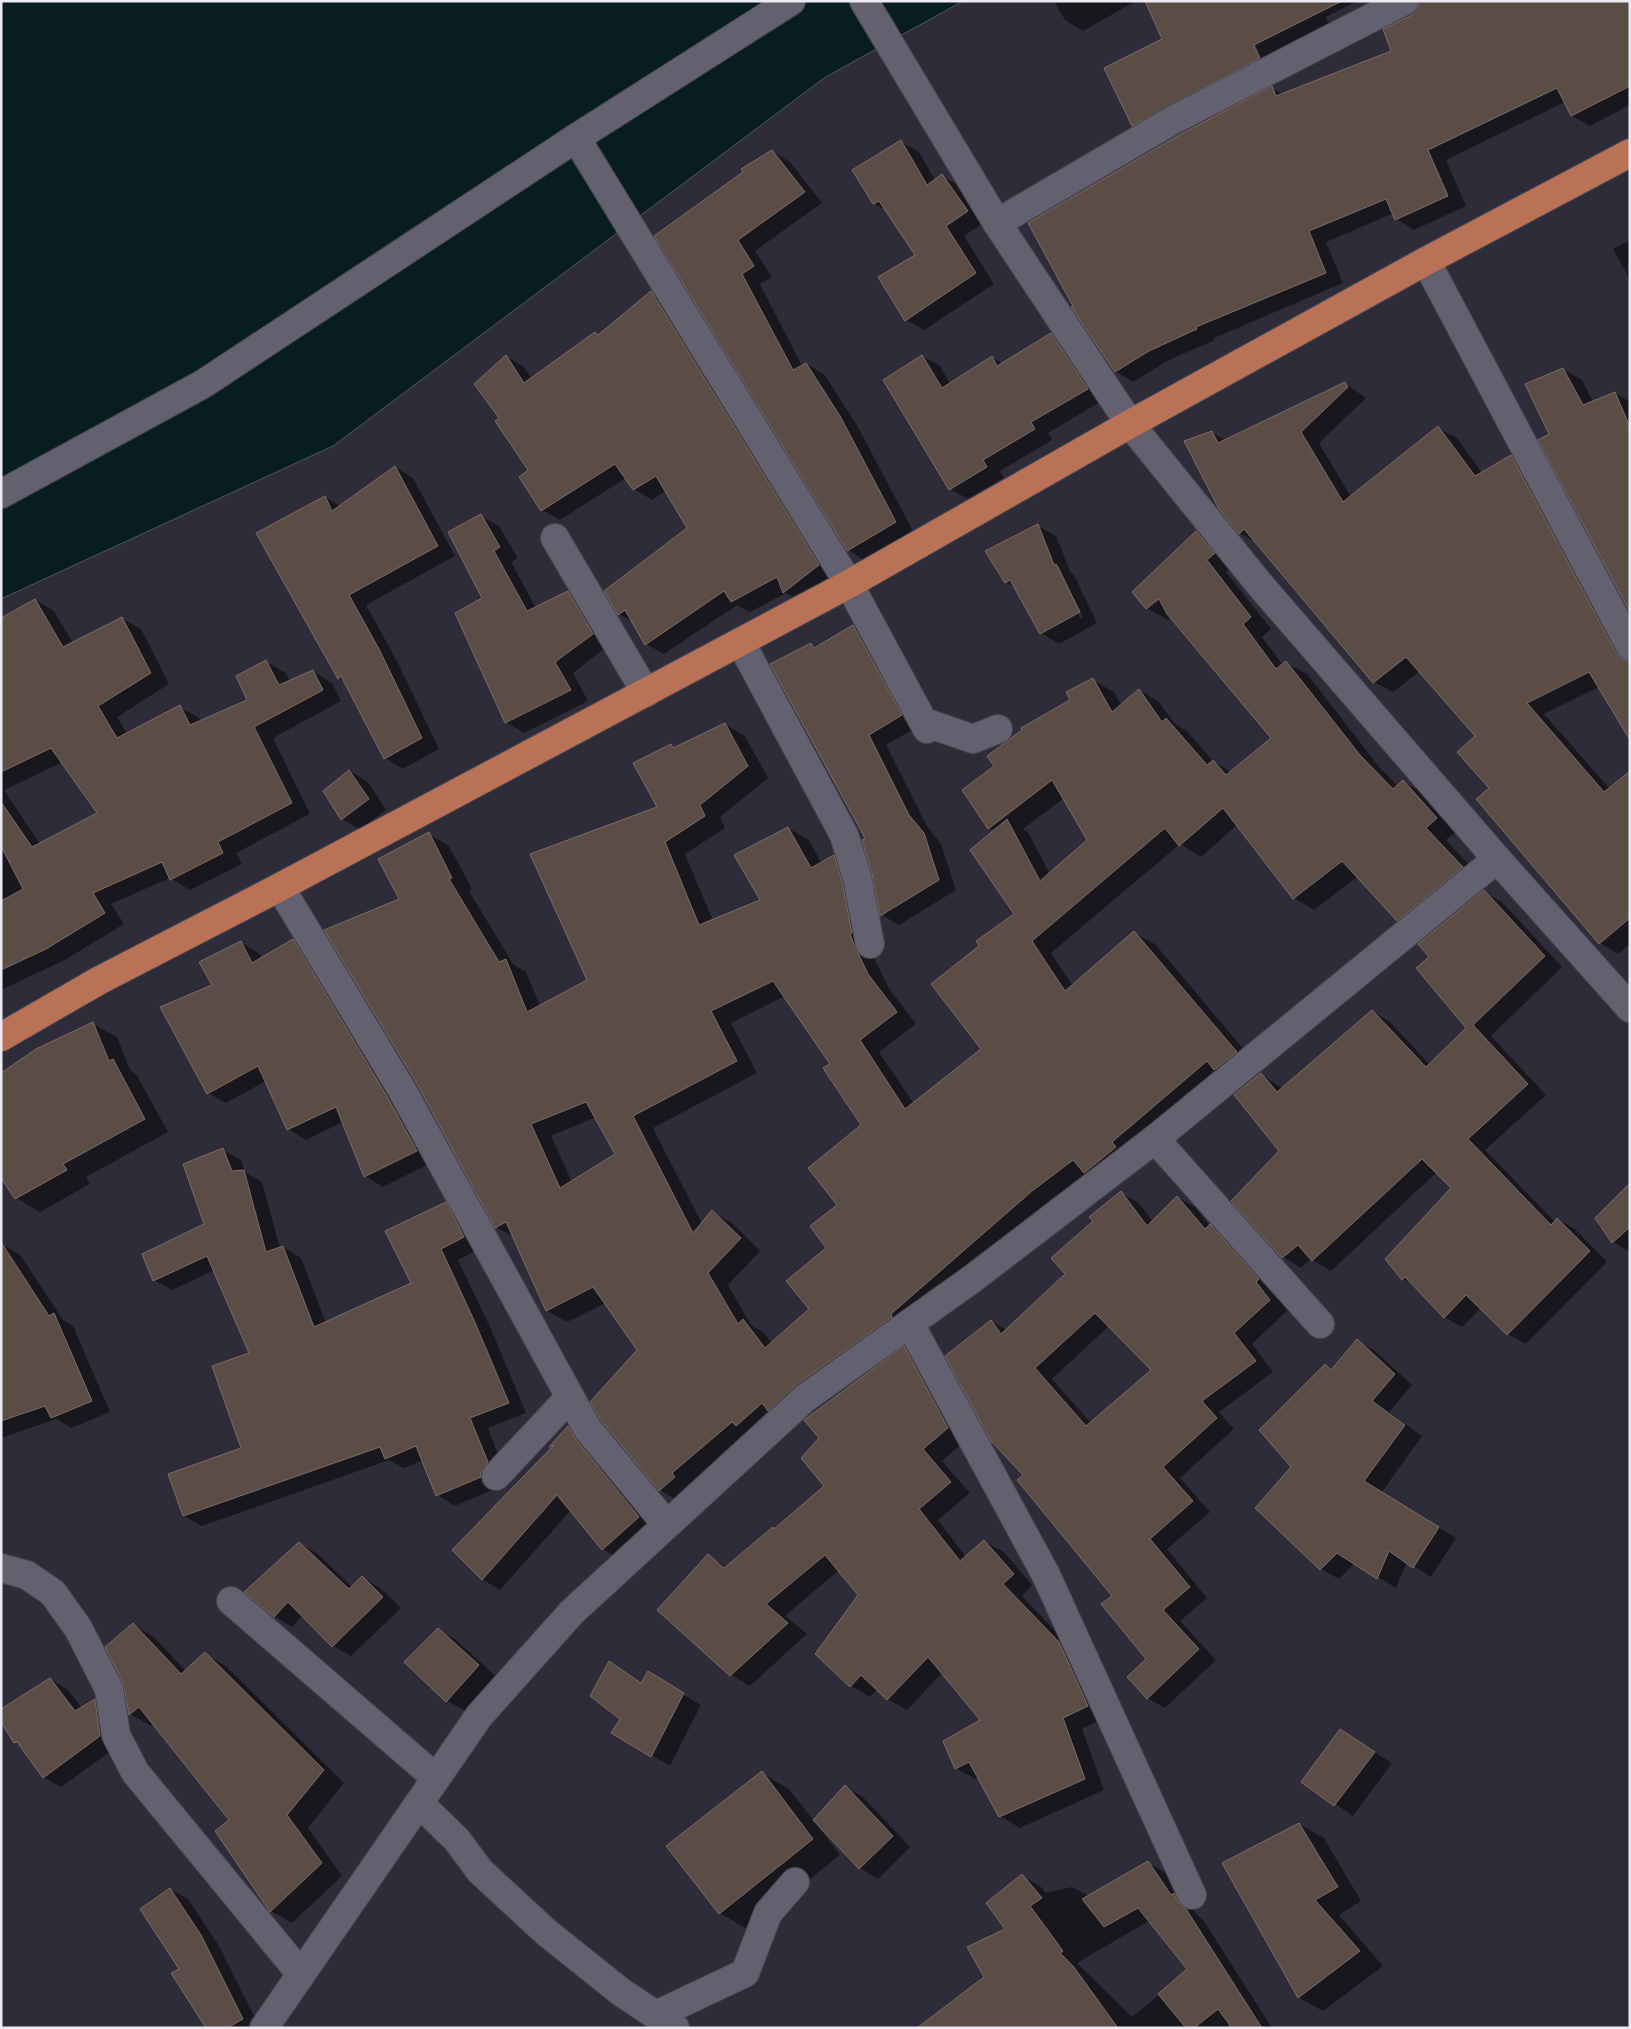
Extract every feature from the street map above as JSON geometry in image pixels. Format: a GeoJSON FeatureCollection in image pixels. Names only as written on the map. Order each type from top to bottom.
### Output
{"type":"FeatureCollection","features":[{"type":"Feature","properties":{"kind":"highway"},"geometry":{"type":"LineString","coordinates":[[1,1037],[100,980],[280,888],[850,584],[1130,424],[1426,261],[1630,153]]}},
{"type":"Feature","properties":{"kind":"street"},"geometry":{"type":"LineString","coordinates":[[1,494],[203,384],[576,138],[791,1]]}},
{"type":"Feature","properties":{"kind":"street"},"geometry":{"type":"LineString","coordinates":[[864,1],[998,223],[1130,424],[1261,586],[1497,859],[1630,1008]]}},
{"type":"Feature","properties":{"kind":"street"},"geometry":{"type":"LineString","coordinates":[[998,223],[1173,120],[1404,1]]}},
{"type":"Feature","properties":{"kind":"street"},"geometry":{"type":"LineString","coordinates":[[576,138],[850,584],[925,725],[973,739],[998,729]]}},
{"type":"Feature","properties":{"kind":"street"},"geometry":{"type":"LineString","coordinates":[[1426,261],[1630,646]]}},
{"type":"Feature","properties":{"kind":"street"},"geometry":{"type":"LineString","coordinates":[[555,538],[646,694]]}},
{"type":"Feature","properties":{"kind":"street"},"geometry":{"type":"LineString","coordinates":[[741,643],[844,835],[857,876],[870,944]]}},
{"type":"Feature","properties":{"kind":"street"},"geometry":{"type":"LineString","coordinates":[[264,2028],[479,1716],[572,1612],[805,1398],[910,1324],[1155,1139],[1497,859]]}},
{"type":"Feature","properties":{"kind":"street"},"geometry":{"type":"LineString","coordinates":[[280,888],[402,1090],[587,1428],[666,1524]]}},
{"type":"Feature","properties":{"kind":"street"},"geometry":{"type":"LineString","coordinates":[[1155,1139],[1320,1324]]}},
{"type":"Feature","properties":{"kind":"street"},"geometry":{"type":"LineString","coordinates":[[910,1324],[1046,1575],[1156,1813],[1174,1859],[1192,1894]]}},
{"type":"Feature","properties":{"kind":"street"},"geometry":{"type":"LineString","coordinates":[[496,1476],[570,1396]]}},
{"type":"Feature","properties":{"kind":"street"},"geometry":{"type":"LineString","coordinates":[[1,1568],[27,1574],[53,1593],[78,1628],[109,1690],[116,1735],[135,1772],[301,1974]]}},
{"type":"Feature","properties":{"kind":"street"},"geometry":{"type":"LineString","coordinates":[[231,1601],[436,1778]]}},
{"type":"Feature","properties":{"kind":"street"},"geometry":{"type":"LineString","coordinates":[[419,1803],[457,1840],[480,1871],[546,1932],[621,1992],[665,2021],[745,1973],[768,1913],[795,1882]]}},
{"type":"Feature","properties":{"kind":"shaded area"},"geometry":{"type":"Polygon","coordinates":[[[1,1],[963,1],[824,78],[333,446],[1,599],[1,1]]]}},
{"type":"Feature","properties":{"kind":"building"},"geometry":{"type":"Polygon","coordinates":[[[1145,1],[1342,1],[1254,45],[1260,58],[1132,126],[1104,68],[1162,39],[1145,1]]]}},
{"type":"Feature","properties":{"kind":"building"},"geometry":{"type":"Polygon","coordinates":[[[1420,1],[1630,1],[1630,86],[1571,116],[1557,88],[1428,150],[1448,196],[1395,220],[1386,199],[1309,231],[1326,273],[1196,327],[1197,329],[1149,351],[1115,372],[1071,307],[1073,306],[1028,223],[1181,134],[1272,86],[1276,96],[1391,51],[1383,29],[1412,15],[1420,1]]]}},
{"type":"Feature","properties":{"kind":"building"},"geometry":{"type":"Polygon","coordinates":[[[901,140],[927,185],[942,174],[968,211],[946,226],[976,273],[905,321],[878,277],[915,255],[879,201],[873,204],[852,170],[901,140]]]}},
{"type":"Feature","properties":{"kind":"building"},"geometry":{"type":"Polygon","coordinates":[[[772,150],[805,192],[738,240],[754,266],[742,274],[793,370],[806,363],[840,416],[896,522],[847,551],[654,236],[743,172],[741,169],[772,150]]]}},
{"type":"Feature","properties":{"kind":"building"},"geometry":{"type":"Polygon","coordinates":[[[651,291],[819,565],[783,593],[777,577],[731,602],[724,591],[645,645],[625,610],[618,615],[604,591],[687,528],[656,476],[633,490],[615,464],[541,511],[519,477],[528,470],[495,421],[499,418],[474,384],[506,355],[524,383],[595,332],[598,335],[651,291]]]}},
{"type":"Feature","properties":{"kind":"building"},"geometry":{"type":"Polygon","coordinates":[[[1051,333],[1088,389],[1031,422],[1035,429],[983,460],[987,467],[949,490],[883,380],[922,355],[942,388],[992,356],[997,366],[1051,333]]]}},
{"type":"Feature","properties":{"kind":"building"},"geometry":{"type":"Polygon","coordinates":[[[1563,368],[1583,405],[1615,392],[1630,427],[1630,612],[1538,440],[1549,434],[1525,384],[1563,368]]]}},
{"type":"Feature","properties":{"kind":"building"},"geometry":{"type":"Polygon","coordinates":[[[1345,382],[1348,387],[1301,432],[1343,502],[1438,426],[1475,476],[1511,455],[1616,653],[1622,659],[1630,662],[1630,740],[1589,672],[1527,703],[1604,792],[1630,771],[1630,918],[1599,944],[1476,799],[1489,788],[1457,752],[1475,736],[1406,657],[1373,683],[1244,529],[1239,534],[1219,509],[1184,441],[1212,431],[1218,443],[1345,382]]]}},
{"type":"Feature","properties":{"kind":"building"},"geometry":{"type":"Polygon","coordinates":[[[395,466],[438,546],[349,595],[380,651],[422,738],[384,759],[341,676],[338,679],[256,533],[325,496],[332,511],[395,466]]]}},
{"type":"Feature","properties":{"kind":"building"},"geometry":{"type":"Polygon","coordinates":[[[481,514],[500,547],[494,551],[527,611],[568,591],[593,634],[555,662],[571,690],[505,723],[455,613],[482,598],[448,532],[481,514]]]}},
{"type":"Feature","properties":{"kind":"building"},"geometry":{"type":"Polygon","coordinates":[[[1038,524],[1054,565],[1056,564],[1080,612],[1040,634],[1010,580],[1005,583],[985,551],[1038,524]]]}},
{"type":"Feature","properties":{"kind":"building"},"geometry":{"type":"Polygon","coordinates":[[[1196,531],[1215,553],[1207,560],[1251,617],[1243,624],[1276,669],[1286,661],[1360,755],[1393,789],[1403,780],[1437,818],[1426,828],[1463,867],[1397,921],[1342,861],[1293,899],[1223,808],[1179,846],[1165,828],[1032,941],[1065,991],[1134,931],[1237,1052],[1214,1070],[1207,1061],[1112,1142],[1116,1147],[1084,1173],[1073,1160],[1032,1191],[891,1314],[892,1317],[796,1385],[768,1411],[762,1403],[736,1426],[732,1422],[672,1473],[675,1477],[659,1491],[600,1419],[590,1402],[637,1350],[593,1287],[546,1311],[506,1222],[495,1228],[416,1082],[324,930],[399,899],[378,859],[429,832],[452,878],[449,879],[499,962],[506,959],[527,1012],[587,980],[530,854],[657,807],[633,763],[671,744],[673,748],[725,723],[748,766],[700,805],[705,816],[665,842],[699,925],[760,900],[734,855],[788,827],[811,868],[834,855],[842,881],[852,933],[850,934],[855,947],[868,974],[897,1012],[860,1040],[905,1109],[981,1049],[931,984],[979,946],[976,941],[1014,914],[970,850],[1007,819],[1040,881],[1087,840],[1052,780],[988,829],[962,790],[994,766],[987,756],[1022,730],[1021,728],[1070,700],[1066,692],[1093,678],[1112,712],[1139,689],[1162,722],[1166,718],[1207,765],[1213,760],[1226,775],[1271,738],[1167,614],[1159,599],[1146,609],[1132,592],[1196,531]],[[773,981],[711,1011],[737,1061],[633,1116],[693,1233],[712,1210],[741,1238],[708,1273],[738,1324],[743,1319],[765,1348],[809,1309],[786,1281],[826,1248],[810,1226],[837,1205],[808,1168],[861,1125],[823,1068],[830,1064],[773,981]],[[586,1102],[531,1124],[560,1188],[615,1154],[586,1102]]]}},
{"type":"Feature","properties":{"kind":"building"},"geometry":{"type":"Polygon","coordinates":[[[35,599],[63,647],[122,617],[151,673],[98,706],[117,738],[180,705],[190,725],[247,700],[236,676],[266,660],[279,685],[313,670],[323,690],[254,727],[292,803],[218,842],[223,853],[170,880],[162,862],[93,893],[105,913],[46,949],[1,970],[1,901],[23,889],[1,846],[1,802],[32,847],[97,813],[51,748],[1,772],[1,618],[35,599]]]}},
{"type":"Feature","properties":{"kind":"building"},"geometry":{"type":"Polygon","coordinates":[[[853,625],[902,715],[869,735],[909,815],[924,833],[939,880],[880,916],[872,874],[862,840],[865,838],[770,664],[811,643],[814,648],[853,625]]]}},
{"type":"Feature","properties":{"kind":"building"},"geometry":{"type":"Polygon","coordinates":[[[349,770],[369,799],[341,820],[323,791],[349,770]]]}},
{"type":"Feature","properties":{"kind":"building"},"geometry":{"type":"Polygon","coordinates":[[[1484,890],[1545,956],[1473,1025],[1528,1084],[1468,1139],[1551,1225],[1557,1218],[1590,1251],[1507,1335],[1466,1295],[1444,1318],[1405,1277],[1402,1280],[1385,1259],[1451,1188],[1422,1159],[1312,1261],[1298,1245],[1282,1258],[1231,1201],[1279,1151],[1234,1095],[1261,1073],[1277,1092],[1372,1010],[1426,1067],[1466,1028],[1416,968],[1429,957],[1418,944],[1484,890]]]}},
{"type":"Feature","properties":{"kind":"building"},"geometry":{"type":"Polygon","coordinates":[[[293,939],[388,1098],[417,1151],[364,1177],[336,1107],[287,1130],[258,1066],[207,1094],[160,1007],[212,985],[199,962],[241,941],[252,963],[293,939]]]}},
{"type":"Feature","properties":{"kind":"building"},"geometry":{"type":"Polygon","coordinates":[[[93,1022],[109,1061],[113,1059],[145,1119],[63,1164],[67,1170],[15,1199],[1,1178],[1,1073],[36,1049],[93,1022]]]}},
{"type":"Feature","properties":{"kind":"building"},"geometry":{"type":"Polygon","coordinates":[[[223,1148],[232,1171],[244,1170],[266,1252],[283,1246],[314,1327],[411,1283],[385,1231],[446,1202],[464,1237],[441,1249],[509,1403],[470,1418],[488,1462],[481,1472],[481,1477],[436,1496],[416,1446],[385,1459],[380,1447],[183,1516],[168,1474],[241,1448],[212,1366],[249,1353],[207,1256],[153,1281],[142,1254],[204,1224],[183,1164],[223,1148]]]}},
{"type":"Feature","properties":{"kind":"building"},"geometry":{"type":"Polygon","coordinates":[[[1630,1183],[1630,1227],[1612,1243],[1595,1218],[1630,1183]]]}},
{"type":"Feature","properties":{"kind":"building"},"geometry":{"type":"Polygon","coordinates":[[[1121,1191],[1147,1226],[1177,1196],[1205,1229],[1210,1224],[1259,1279],[1256,1282],[1270,1300],[1234,1333],[1256,1361],[1202,1401],[1217,1418],[1163,1467],[1193,1501],[1150,1539],[1190,1587],[1163,1610],[1199,1649],[1147,1699],[1127,1677],[1146,1659],[1101,1604],[1112,1596],[1017,1480],[1023,1475],[991,1441],[945,1356],[991,1320],[1001,1334],[1065,1274],[1051,1258],[1093,1221],[1089,1217],[1121,1191]],[[1095,1313],[1035,1368],[1086,1426],[1151,1370],[1095,1313]]]}},
{"type":"Feature","properties":{"kind":"building"},"geometry":{"type":"Polygon","coordinates":[[[1,1242],[49,1316],[54,1313],[92,1401],[51,1418],[45,1406],[1,1421],[1,1242]]]}},
{"type":"Feature","properties":{"kind":"building"},"geometry":{"type":"Polygon","coordinates":[[[1357,1339],[1395,1374],[1372,1401],[1405,1425],[1364,1481],[1439,1527],[1413,1568],[1389,1551],[1377,1579],[1337,1553],[1320,1570],[1255,1508],[1291,1467],[1259,1430],[1325,1364],[1331,1370],[1357,1339]]]}},
{"type":"Feature","properties":{"kind":"building"},"geometry":{"type":"Polygon","coordinates":[[[904,1346],[948,1428],[923,1449],[951,1482],[919,1509],[960,1561],[984,1540],[1014,1574],[1003,1584],[1059,1642],[1088,1706],[1063,1718],[1085,1779],[999,1817],[969,1762],[955,1769],[943,1741],[980,1720],[928,1657],[887,1700],[861,1675],[850,1687],[815,1654],[858,1595],[825,1555],[766,1604],[788,1623],[730,1676],[657,1610],[708,1554],[724,1568],[773,1527],[774,1529],[824,1486],[801,1458],[819,1438],[804,1420],[904,1346]]]}},
{"type":"Feature","properties":{"kind":"building"},"geometry":{"type":"Polygon","coordinates":[[[568,1426],[575,1438],[639,1517],[602,1550],[557,1495],[482,1580],[452,1550],[554,1445],[549,1447],[568,1426]]]}},
{"type":"Feature","properties":{"kind":"building"},"geometry":{"type":"Polygon","coordinates":[[[299,1542],[349,1589],[362,1576],[383,1597],[332,1647],[288,1602],[274,1617],[244,1592],[299,1542]]]}},
{"type":"Feature","properties":{"kind":"building"},"geometry":{"type":"Polygon","coordinates":[[[133,1623],[181,1674],[205,1652],[324,1770],[287,1815],[322,1863],[270,1912],[215,1831],[229,1820],[139,1707],[129,1715],[123,1682],[105,1647],[133,1623]]]}},
{"type":"Feature","properties":{"kind":"building"},"geometry":{"type":"Polygon","coordinates":[[[438,1628],[479,1665],[446,1702],[404,1662],[438,1628]]]}},
{"type":"Feature","properties":{"kind":"building"},"geometry":{"type":"Polygon","coordinates":[[[609,1661],[641,1683],[648,1671],[684,1693],[651,1757],[611,1733],[620,1719],[590,1696],[609,1661]]]}},
{"type":"Feature","properties":{"kind":"building"},"geometry":{"type":"Polygon","coordinates":[[[50,1678],[75,1711],[95,1699],[100,1736],[43,1778],[17,1742],[14,1743],[1,1722],[1,1709],[50,1678]]]}},
{"type":"Feature","properties":{"kind":"building"},"geometry":{"type":"Polygon","coordinates":[[[1340,1729],[1375,1752],[1334,1806],[1301,1782],[1340,1729]]]}},
{"type":"Feature","properties":{"kind":"building"},"geometry":{"type":"Polygon","coordinates":[[[762,1771],[813,1839],[719,1914],[666,1846],[762,1771]]]}},
{"type":"Feature","properties":{"kind":"building"},"geometry":{"type":"Polygon","coordinates":[[[845,1785],[893,1836],[859,1869],[813,1820],[845,1785]]]}},
{"type":"Feature","properties":{"kind":"building"},"geometry":{"type":"Polygon","coordinates":[[[1299,1823],[1338,1887],[1315,1900],[1360,1951],[1298,1998],[1222,1863],[1299,1823]]]}},
{"type":"Feature","properties":{"kind":"building"},"geometry":{"type":"Polygon","coordinates":[[[1148,1861],[1171,1895],[1174,1893],[1178,1902],[1186,1909],[1262,2028],[1232,2028],[1218,2009],[1194,2028],[1186,2028],[1158,1994],[1187,1969],[1138,1908],[1104,1927],[1082,1899],[1148,1861]]]}},
{"type":"Feature","properties":{"kind":"building"},"geometry":{"type":"Polygon","coordinates":[[[1022,1874],[1042,1898],[1030,1906],[1063,1951],[1060,1953],[1073,1966],[1118,2028],[917,2028],[984,1977],[967,1947],[1005,1929],[986,1903],[1022,1874]]]}},
{"type":"Feature","properties":{"kind":"building"},"geometry":{"type":"Polygon","coordinates":[[[170,1888],[201,1935],[243,2019],[227,2028],[206,2028],[171,1973],[179,1969],[140,1909],[170,1888]]]}}]}
